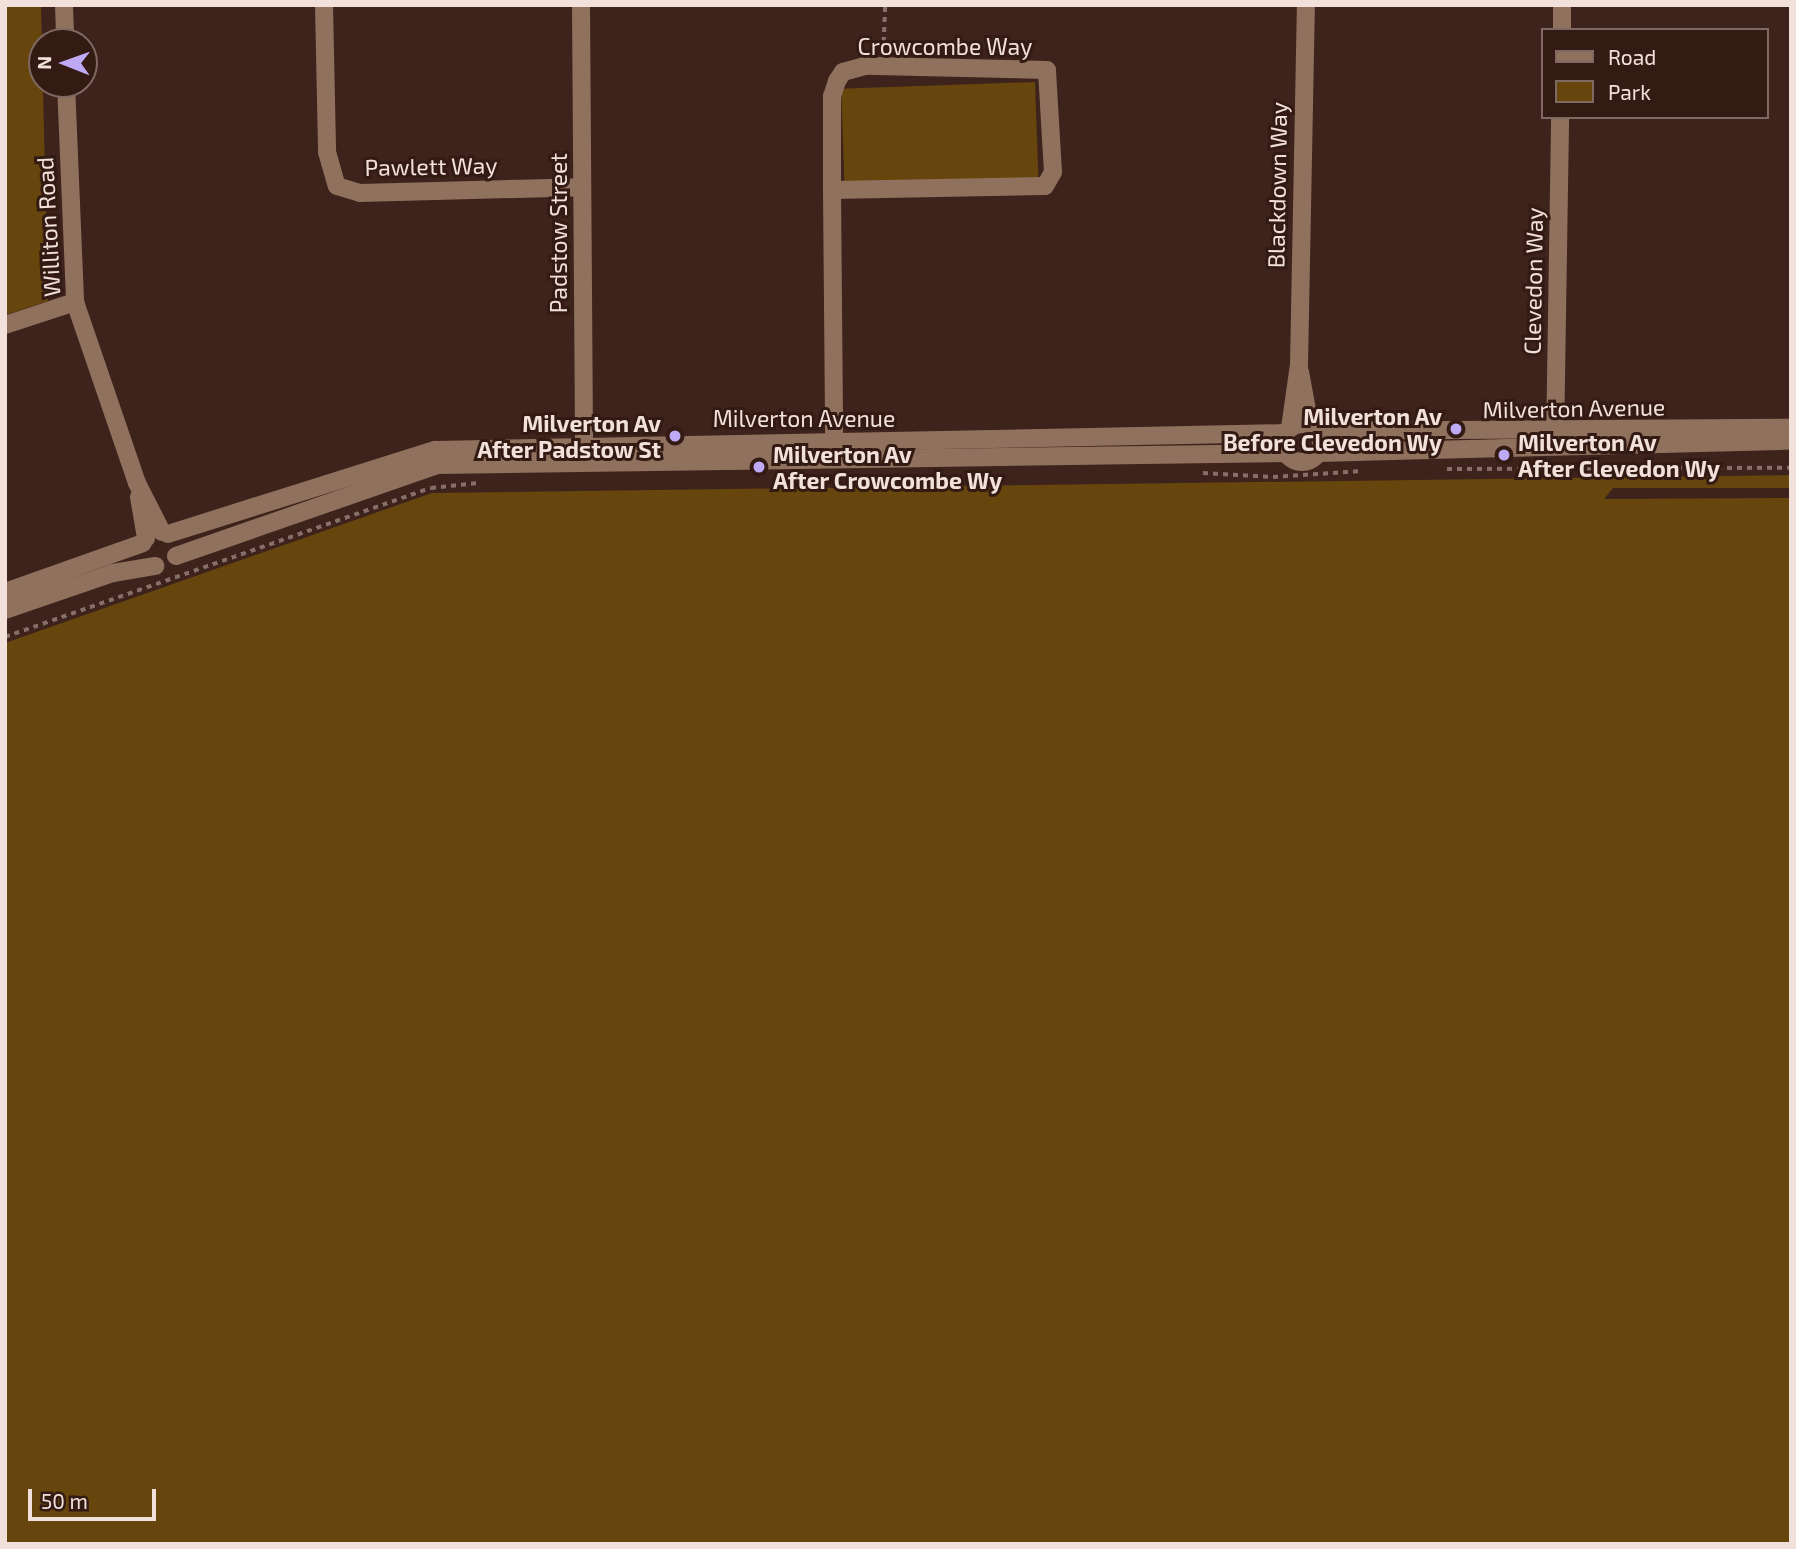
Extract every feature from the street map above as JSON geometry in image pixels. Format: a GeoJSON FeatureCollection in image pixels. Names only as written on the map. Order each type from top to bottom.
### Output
{"type":"FeatureCollection","features":[{"type":"Feature","properties":{"kind":"street"},"geometry":{"type":"LineString","coordinates":[[64,5],[65,28]]}},
{"type":"Feature","properties":{"kind":"street","name":"Pawlett Way"},"geometry":{"type":"LineString","coordinates":[[324,5],[327,152],[337,186],[360,193],[582,187]]}},
{"type":"Feature","properties":{"kind":"street","name":"Padstow Street"},"geometry":{"type":"LineString","coordinates":[[581,5],[584,453]]}},
{"type":"Feature","properties":{"kind":"street","name":"Blackdown Way"},"geometry":{"type":"LineString","coordinates":[[1287,453],[1299,365],[1306,5]]}},
{"type":"Feature","properties":{"kind":"street"},"geometry":{"type":"LineString","coordinates":[[1562,5],[1562,28]]}},
{"type":"Feature","properties":{"kind":"street","name":"Crowcombe Way"},"geometry":{"type":"LineString","coordinates":[[832,190],[1035,187],[1051,179],[1052,81],[1047,70],[883,66],[843,72],[837,81],[832,190],[834,450]]}},
{"type":"Feature","properties":{"kind":"street","name":"Williton Road"},"geometry":{"type":"LineString","coordinates":[[67,98],[75,302],[155,537]]}},
{"type":"Feature","properties":{"kind":"street","name":"Clevedon Way"},"geometry":{"type":"LineString","coordinates":[[1555,440],[1560,119]]}},
{"type":"Feature","properties":{"kind":"street"},"geometry":{"type":"LineString","coordinates":[[5,325],[75,302]]}},
{"type":"Feature","properties":{"kind":"street","name":"Blackdown Way"},"geometry":{"type":"LineString","coordinates":[[1299,365],[1318,453]]}},
{"type":"Feature","properties":{"kind":"street","name":"Milverton Avenue"},"geometry":{"type":"LineString","coordinates":[[834,450],[1313,428],[1555,440],[1791,441]]}},
{"type":"Feature","properties":{"kind":"street","name":"Milverton Avenue"},"geometry":{"type":"LineString","coordinates":[[5,592],[155,537],[417,453],[834,450],[1287,453],[1298,461],[1318,453],[1791,428]]}},
{"type":"Feature","properties":{"kind":"street","name":"Milverton Avenue"},"geometry":{"type":"LineString","coordinates":[[155,566],[176,556],[424,468],[584,453]]}},
{"type":"Feature","properties":{"kind":"street"},"geometry":{"type":"LineString","coordinates":[[155,566],[145,560],[155,537],[176,556]]}},
{"type":"Feature","properties":{"kind":"street"},"geometry":{"type":"LineString","coordinates":[[5,610],[113,573],[155,566]]}},
{"type":"Feature","properties":{"kind":"path"},"geometry":{"type":"LineString","coordinates":[[883,66],[885,5]]}},
{"type":"Feature","properties":{"kind":"path"},"geometry":{"type":"LineString","coordinates":[[1432,468],[1791,468]]}},
{"type":"Feature","properties":{"kind":"path"},"geometry":{"type":"LineString","coordinates":[[1195,472],[1273,477],[1370,470]]}},
{"type":"Feature","properties":{"kind":"path"},"geometry":{"type":"LineString","coordinates":[[5,637],[431,488],[482,483]]}},
{"type":"Feature","properties":{"kind":"green space"},"geometry":{"type":"Polygon","coordinates":[[[5,5],[41,5],[42,28],[28,28],[28,98],[43,98],[48,301],[5,315],[5,5]]]}},
{"type":"Feature","properties":{"kind":"green space"},"geometry":{"type":"Polygon","coordinates":[[[1035,82],[1038,182],[845,189],[841,89],[1035,82]]]}},
{"type":"Feature","properties":{"kind":"green space"},"geometry":{"type":"Polygon","coordinates":[[[1791,475],[1791,488],[1613,488],[1604,499],[1791,498],[1791,1544],[5,1544],[5,643],[432,493],[1791,475]]]}},
{"type":"Feature","properties":{"kind":"place","name":"Milverton Av Before Clevedon Wy"},"geometry":{"type":"Point","coordinates":[1456,429]}},
{"type":"Feature","properties":{"kind":"place","name":"Milverton Av After Padstow St"},"geometry":{"type":"Point","coordinates":[675,436]}},
{"type":"Feature","properties":{"kind":"place","name":"Milverton Av After Clevedon Wy"},"geometry":{"type":"Point","coordinates":[1504,455]}},
{"type":"Feature","properties":{"kind":"place","name":"Milverton Av After Crowcombe Wy"},"geometry":{"type":"Point","coordinates":[759,467]}}]}
